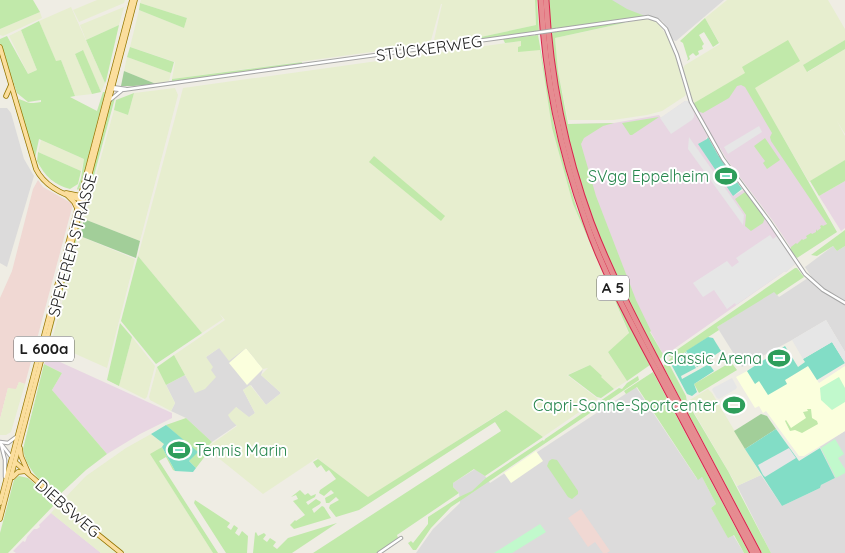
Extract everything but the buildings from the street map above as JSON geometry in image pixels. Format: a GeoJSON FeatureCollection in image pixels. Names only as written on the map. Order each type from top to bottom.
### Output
{"type":"FeatureCollection","features":[{"type":"Feature","properties":{"kind":"highway","name":"A 5"},"geometry":{"type":"LineString","coordinates":[[541,0],[546,59],[557,124],[571,178],[593,241],[618,297],[753,553]]}},
{"type":"Feature","properties":{"kind":"highway","name":"A 5"},"geometry":{"type":"LineString","coordinates":[[546,0],[551,61],[562,123],[576,176],[598,240],[626,302],[758,553]]}},
{"type":"Feature","properties":{"kind":"main road","name":"SPEYERER STRASSE"},"geometry":{"type":"LineString","coordinates":[[0,519],[82,198],[109,101],[132,0]]}},
{"type":"Feature","properties":{"kind":"main road","name":"SPEYERER STRASSE"},"geometry":{"type":"LineString","coordinates":[[0,503],[77,210],[82,198],[84,184],[136,0]]}},
{"type":"Feature","properties":{"kind":"main road"},"geometry":{"type":"LineString","coordinates":[[0,47],[36,169],[47,184],[74,201],[77,210]]}},
{"type":"Feature","properties":{"kind":"main road"},"geometry":{"type":"LineString","coordinates":[[6,96],[11,85]]}},
{"type":"Feature","properties":{"kind":"main road"},"geometry":{"type":"LineString","coordinates":[[65,194],[79,191],[84,184]]}},
{"type":"Feature","properties":{"kind":"main road"},"geometry":{"type":"LineString","coordinates":[[72,193],[82,198]]}},
{"type":"Feature","properties":{"kind":"main road"},"geometry":{"type":"LineString","coordinates":[[65,194],[82,198]]}},
{"type":"Feature","properties":{"kind":"main road"},"geometry":{"type":"LineString","coordinates":[[11,479],[18,472],[27,472],[21,456],[20,445]]}},
{"type":"Feature","properties":{"kind":"main road","name":"DIEBSWEG"},"geometry":{"type":"LineString","coordinates":[[12,458],[90,528],[121,553]]}},
{"type":"Feature","properties":{"kind":"street","name":"STÜCKERWEG"},"geometry":{"type":"LineString","coordinates":[[111,88],[122,90],[636,18],[653,18],[666,29],[677,55],[691,102],[720,156],[769,221],[802,270],[831,297],[845,303]]}},
{"type":"Feature","properties":{"kind":"street","name":"STÜCKERWEG"},"geometry":{"type":"LineString","coordinates":[[111,88],[129,89]]}},
{"type":"Feature","properties":{"kind":"street"},"geometry":{"type":"LineString","coordinates":[[109,101],[122,90]]}},
{"type":"Feature","properties":{"kind":"street"},"geometry":{"type":"LineString","coordinates":[[0,443],[10,443],[18,434]]}},
{"type":"Feature","properties":{"kind":"street"},"geometry":{"type":"LineString","coordinates":[[0,443],[12,458]]}},
{"type":"Feature","properties":{"kind":"street"},"geometry":{"type":"LineString","coordinates":[[0,443],[5,460],[5,482]]}},
{"type":"Feature","properties":{"kind":"street"},"geometry":{"type":"LineString","coordinates":[[379,553],[401,538]]}},
{"type":"Feature","properties":{"kind":"shaded area"},"geometry":{"type":"Polygon","coordinates":[[[97,0],[125,0],[124,3],[79,22],[73,10],[97,0]]]}},
{"type":"Feature","properties":{"kind":"shaded area"},"geometry":{"type":"Polygon","coordinates":[[[141,0],[535,0],[536,25],[433,45],[441,4],[430,44],[172,79],[175,62],[130,47],[139,10],[184,28],[187,18],[140,3],[141,0]]]}},
{"type":"Feature","properties":{"kind":"shaded area"},"geometry":{"type":"Polygon","coordinates":[[[550,0],[724,0],[676,41],[673,40],[663,22],[655,17],[550,0]]]}},
{"type":"Feature","properties":{"kind":"shaded area"},"geometry":{"type":"Polygon","coordinates":[[[727,0],[828,0],[845,29],[845,40],[803,65],[808,72],[845,49],[845,134],[837,121],[845,136],[845,160],[809,182],[746,73],[694,103],[691,97],[683,68],[720,44],[705,18],[727,0]]]}},
{"type":"Feature","properties":{"kind":"shaded area"},"geometry":{"type":"Polygon","coordinates":[[[71,7],[105,83],[101,92],[82,50],[75,54],[92,94],[75,96],[61,60],[56,62],[39,21],[71,7]]]}},
{"type":"Feature","properties":{"kind":"shaded area"},"geometry":{"type":"Polygon","coordinates":[[[124,7],[119,25],[86,40],[80,25],[124,7]]]}},
{"type":"Feature","properties":{"kind":"shaded area"},"geometry":{"type":"Polygon","coordinates":[[[40,12],[42,18],[3,36],[0,35],[0,29],[40,12]]]}},
{"type":"Feature","properties":{"kind":"shaded area"},"geometry":{"type":"Polygon","coordinates":[[[644,19],[658,23],[667,36],[675,55],[685,96],[662,111],[647,115],[613,120],[568,120],[558,71],[555,38],[644,19]]]}},
{"type":"Feature","properties":{"kind":"shaded area"},"geometry":{"type":"Polygon","coordinates":[[[21,30],[37,70],[28,74],[9,36],[21,30]]]}},
{"type":"Feature","properties":{"kind":"shaded area"},"geometry":{"type":"Polygon","coordinates":[[[521,41],[521,47],[540,50],[552,128],[573,204],[629,334],[608,352],[627,381],[614,389],[590,365],[567,375],[598,399],[543,437],[505,410],[368,498],[317,458],[263,494],[206,448],[237,426],[228,415],[236,407],[249,417],[255,413],[243,390],[250,385],[266,405],[281,393],[261,375],[268,368],[263,369],[246,348],[229,361],[219,348],[206,357],[213,367],[211,370],[216,377],[205,389],[195,393],[174,355],[225,320],[219,313],[223,319],[202,333],[138,256],[183,88],[521,41]]]}},
{"type":"Feature","properties":{"kind":"shaded area"},"geometry":{"type":"Polygon","coordinates":[[[127,57],[171,73],[169,81],[156,84],[124,71],[127,57]]]}},
{"type":"Feature","properties":{"kind":"shaded area"},"geometry":{"type":"Polygon","coordinates":[[[743,81],[832,233],[797,257],[720,148],[718,149],[696,109],[743,81]]]}},
{"type":"Feature","properties":{"kind":"shaded area"},"geometry":{"type":"Polygon","coordinates":[[[175,88],[178,95],[140,241],[84,219],[114,110],[128,115],[134,93],[175,88]]]}},
{"type":"Feature","properties":{"kind":"shaded area"},"geometry":{"type":"Polygon","coordinates":[[[685,101],[688,101],[708,137],[706,138],[733,196],[745,189],[778,234],[795,264],[664,356],[627,289],[568,124],[614,123],[659,115],[661,118],[685,101]]]}},
{"type":"Feature","properties":{"kind":"shaded area"},"geometry":{"type":"Polygon","coordinates":[[[685,101],[688,101],[694,117],[671,134],[660,118],[685,101]]]}},
{"type":"Feature","properties":{"kind":"shaded area"},"geometry":{"type":"Polygon","coordinates":[[[0,108],[7,108],[11,113],[24,159],[34,176],[7,267],[0,263],[0,108]]]}},
{"type":"Feature","properties":{"kind":"shaded area"},"geometry":{"type":"Polygon","coordinates":[[[759,126],[762,132],[728,154],[724,147],[759,126]]]}},
{"type":"Feature","properties":{"kind":"shaded area"},"geometry":{"type":"Polygon","coordinates":[[[689,137],[744,215],[743,225],[688,149],[689,137]]]}},
{"type":"Feature","properties":{"kind":"shaded area"},"geometry":{"type":"Polygon","coordinates":[[[41,140],[84,159],[81,171],[38,152],[41,140]]]}},
{"type":"Feature","properties":{"kind":"shaded area"},"geometry":{"type":"Polygon","coordinates":[[[38,180],[43,187],[73,204],[25,384],[19,382],[16,390],[8,388],[0,419],[0,298],[12,271],[33,189],[38,180]]]}},
{"type":"Feature","properties":{"kind":"shaded area"},"geometry":{"type":"Polygon","coordinates":[[[845,181],[845,228],[841,231],[819,196],[845,181]]]}},
{"type":"Feature","properties":{"kind":"shaded area"},"geometry":{"type":"Polygon","coordinates":[[[770,235],[773,239],[777,236],[795,264],[786,272],[727,309],[714,290],[703,297],[693,283],[727,261],[732,267],[739,262],[736,258],[770,235]]]}},
{"type":"Feature","properties":{"kind":"shaded area"},"geometry":{"type":"Polygon","coordinates":[[[80,236],[135,259],[107,368],[51,343],[80,236]]]}},
{"type":"Feature","properties":{"kind":"shaded area"},"geometry":{"type":"Polygon","coordinates":[[[833,246],[837,251],[845,246],[845,352],[826,320],[742,367],[717,327],[774,291],[779,297],[811,276],[805,267],[833,246]]]}},
{"type":"Feature","properties":{"kind":"shaded area"},"geometry":{"type":"Polygon","coordinates":[[[826,320],[845,352],[845,363],[832,342],[803,359],[792,340],[826,320]]]}},
{"type":"Feature","properties":{"kind":"shaded area"},"geometry":{"type":"Polygon","coordinates":[[[132,337],[155,366],[145,399],[119,386],[132,337]]]}},
{"type":"Feature","properties":{"kind":"shaded area"},"geometry":{"type":"Polygon","coordinates":[[[246,347],[263,369],[261,375],[281,393],[266,405],[251,385],[243,390],[255,413],[249,418],[236,407],[237,425],[212,442],[186,418],[171,411],[175,403],[166,385],[185,375],[195,392],[211,370],[206,357],[219,348],[246,347]]]}},
{"type":"Feature","properties":{"kind":"shaded area"},"geometry":{"type":"Polygon","coordinates":[[[246,348],[263,369],[247,385],[229,363],[246,348]]]}},
{"type":"Feature","properties":{"kind":"shaded area"},"geometry":{"type":"Polygon","coordinates":[[[49,357],[172,413],[172,418],[140,434],[107,454],[52,390],[62,373],[44,364],[49,357]]]}},
{"type":"Feature","properties":{"kind":"shaded area"},"geometry":{"type":"Polygon","coordinates":[[[808,366],[819,383],[845,366],[845,431],[804,456],[799,456],[766,411],[763,413],[759,406],[755,408],[736,377],[747,371],[754,383],[759,381],[787,384],[785,380],[808,366]]]}},
{"type":"Feature","properties":{"kind":"shaded area"},"geometry":{"type":"Polygon","coordinates":[[[157,367],[175,403],[171,411],[150,400],[149,397],[157,367]]]}},
{"type":"Feature","properties":{"kind":"shaded area"},"geometry":{"type":"Polygon","coordinates":[[[732,378],[737,387],[736,389],[719,399],[717,398],[712,390],[713,388],[732,378]]]}},
{"type":"Feature","properties":{"kind":"shaded area"},"geometry":{"type":"Polygon","coordinates":[[[19,382],[25,384],[11,432],[6,435],[0,435],[0,419],[8,388],[16,389],[19,382]]]}},
{"type":"Feature","properties":{"kind":"shaded area"},"geometry":{"type":"Polygon","coordinates":[[[636,387],[697,479],[702,477],[716,504],[711,508],[728,537],[733,535],[744,553],[416,553],[433,529],[460,503],[459,493],[453,487],[453,483],[475,469],[485,476],[490,483],[636,387]]]}},
{"type":"Feature","properties":{"kind":"shaded area"},"geometry":{"type":"Polygon","coordinates":[[[708,389],[761,475],[737,486],[688,402],[708,389]]]}},
{"type":"Feature","properties":{"kind":"shaded area"},"geometry":{"type":"Polygon","coordinates":[[[845,431],[845,553],[771,553],[737,486],[761,475],[782,506],[820,488],[821,485],[835,478],[820,447],[845,431]]]}},
{"type":"Feature","properties":{"kind":"shaded area"},"geometry":{"type":"Polygon","coordinates":[[[151,434],[165,444],[151,455],[213,553],[125,553],[62,501],[86,476],[126,448],[151,434]]]}},
{"type":"Feature","properties":{"kind":"shaded area"},"geometry":{"type":"Polygon","coordinates":[[[789,448],[796,458],[765,477],[758,465],[789,448]]]}},
{"type":"Feature","properties":{"kind":"shaded area"},"geometry":{"type":"Polygon","coordinates":[[[536,451],[543,461],[511,483],[504,473],[536,451]]]}},
{"type":"Feature","properties":{"kind":"shaded area"},"geometry":{"type":"Polygon","coordinates":[[[59,504],[118,553],[101,553],[51,513],[59,504]]]}},
{"type":"Feature","properties":{"kind":"shaded area"},"geometry":{"type":"Polygon","coordinates":[[[581,509],[610,551],[607,553],[603,553],[595,542],[588,547],[568,518],[581,509]]]}},
{"type":"Feature","properties":{"kind":"shaded area"},"geometry":{"type":"Polygon","coordinates":[[[51,513],[101,553],[16,553],[13,551],[23,541],[25,542],[34,529],[40,527],[39,525],[51,513]]]}},
{"type":"Feature","properties":{"kind":"green space"},"geometry":{"type":"Polygon","coordinates":[[[0,0],[33,0],[40,12],[0,29],[0,0]]]}},
{"type":"Feature","properties":{"kind":"green space"},"geometry":{"type":"Polygon","coordinates":[[[535,0],[537,0],[539,31],[477,40],[476,38],[536,25],[535,0]]]}},
{"type":"Feature","properties":{"kind":"green space"},"geometry":{"type":"Polygon","coordinates":[[[549,0],[612,0],[627,9],[645,16],[554,29],[555,32],[625,22],[555,38],[558,71],[568,124],[614,123],[603,126],[584,138],[581,144],[596,196],[636,300],[650,332],[664,356],[659,359],[616,274],[589,208],[569,140],[562,106],[556,71],[549,0]]]}},
{"type":"Feature","properties":{"kind":"green space"},"geometry":{"type":"Polygon","coordinates":[[[140,3],[187,18],[184,28],[139,10],[140,3]]]}},
{"type":"Feature","properties":{"kind":"green space"},"geometry":{"type":"Polygon","coordinates":[[[705,18],[719,43],[713,47],[704,32],[699,35],[704,44],[702,46],[703,49],[698,51],[699,54],[696,56],[693,53],[689,56],[690,59],[687,61],[683,43],[680,41],[705,18]]]}},
{"type":"Feature","properties":{"kind":"green space"},"geometry":{"type":"Polygon","coordinates":[[[39,21],[56,61],[61,60],[75,96],[70,97],[97,111],[103,92],[105,92],[81,185],[78,190],[84,159],[39,139],[35,158],[39,168],[37,168],[32,155],[19,99],[27,102],[31,103],[41,102],[41,100],[28,102],[17,93],[0,43],[0,39],[7,36],[28,74],[37,70],[21,30],[39,21]]]}},
{"type":"Feature","properties":{"kind":"green space"},"geometry":{"type":"Polygon","coordinates":[[[119,25],[106,81],[105,83],[86,40],[119,25]]]}},
{"type":"Feature","properties":{"kind":"green space"},"geometry":{"type":"Polygon","coordinates":[[[538,35],[554,125],[569,183],[577,209],[601,268],[573,204],[552,128],[540,50],[518,52],[521,41],[505,43],[503,39],[538,35]]]}},
{"type":"Feature","properties":{"kind":"green space"},"geometry":{"type":"Polygon","coordinates":[[[788,40],[800,61],[755,88],[837,232],[797,258],[790,250],[791,247],[802,239],[807,238],[806,236],[811,233],[816,232],[816,229],[817,231],[821,228],[820,226],[827,224],[771,141],[772,133],[745,87],[737,86],[729,98],[703,113],[697,111],[694,103],[745,73],[742,67],[788,40]]]}},
{"type":"Feature","properties":{"kind":"green space"},"geometry":{"type":"Polygon","coordinates":[[[845,40],[845,49],[807,72],[803,65],[845,40]]]}},
{"type":"Feature","properties":{"kind":"green space"},"geometry":{"type":"Polygon","coordinates":[[[130,47],[174,62],[171,73],[127,57],[130,47]]]}},
{"type":"Feature","properties":{"kind":"green space"},"geometry":{"type":"Polygon","coordinates":[[[83,50],[101,92],[92,94],[75,54],[83,50]]]}},
{"type":"Feature","properties":{"kind":"green space"},"geometry":{"type":"Polygon","coordinates":[[[302,62],[301,65],[172,82],[172,79],[302,62]]]}},
{"type":"Feature","properties":{"kind":"green space"},"geometry":{"type":"Polygon","coordinates":[[[124,71],[156,84],[121,86],[124,71]]]}},
{"type":"Feature","properties":{"kind":"green space"},"geometry":{"type":"Polygon","coordinates":[[[134,93],[128,115],[114,110],[116,100],[134,93]]]}},
{"type":"Feature","properties":{"kind":"green space"},"geometry":{"type":"Polygon","coordinates":[[[115,96],[115,98],[46,353],[103,129],[115,96]]]}},
{"type":"Feature","properties":{"kind":"green space"},"geometry":{"type":"Polygon","coordinates":[[[659,117],[632,135],[630,135],[622,123],[659,117]]]}},
{"type":"Feature","properties":{"kind":"green space","name":"SVgg Eppelheim"},"geometry":{"type":"Polygon","coordinates":[[[708,137],[742,189],[733,196],[698,144],[708,137]]]}},
{"type":"Feature","properties":{"kind":"green space"},"geometry":{"type":"Polygon","coordinates":[[[765,138],[780,160],[767,169],[763,163],[765,161],[754,146],[765,138]]]}},
{"type":"Feature","properties":{"kind":"green space"},"geometry":{"type":"Polygon","coordinates":[[[38,152],[81,171],[78,184],[70,189],[59,185],[51,179],[37,161],[38,152]]]}},
{"type":"Feature","properties":{"kind":"green space"},"geometry":{"type":"Polygon","coordinates":[[[374,156],[445,216],[441,221],[369,162],[374,156]]]}},
{"type":"Feature","properties":{"kind":"green space"},"geometry":{"type":"Polygon","coordinates":[[[845,160],[845,181],[819,196],[810,181],[845,160]]]}},
{"type":"Feature","properties":{"kind":"green space"},"geometry":{"type":"Polygon","coordinates":[[[745,192],[765,218],[763,223],[751,231],[745,226],[746,215],[735,199],[745,192]]]}},
{"type":"Feature","properties":{"kind":"green space"},"geometry":{"type":"Polygon","coordinates":[[[84,219],[140,241],[136,258],[80,236],[84,219]]]}},
{"type":"Feature","properties":{"kind":"green space"},"geometry":{"type":"Polygon","coordinates":[[[845,230],[845,246],[837,251],[833,246],[817,256],[811,255],[845,230]]]}},
{"type":"Feature","properties":{"kind":"green space"},"geometry":{"type":"Polygon","coordinates":[[[138,256],[202,333],[156,364],[121,321],[138,256]]]}},
{"type":"Feature","properties":{"kind":"green space"},"geometry":{"type":"Polygon","coordinates":[[[795,268],[804,277],[777,295],[774,292],[717,327],[719,330],[669,364],[686,396],[687,402],[728,471],[771,553],[762,553],[663,366],[672,357],[668,356],[795,268]]]}},
{"type":"Feature","properties":{"kind":"green space"},"geometry":{"type":"Polygon","coordinates":[[[606,279],[650,365],[627,381],[608,352],[629,333],[606,279]]]}},
{"type":"Feature","properties":{"kind":"green space"},"geometry":{"type":"Polygon","coordinates":[[[120,323],[132,337],[119,386],[107,380],[120,323]]]}},
{"type":"Feature","properties":{"kind":"green space"},"geometry":{"type":"Polygon","coordinates":[[[708,337],[713,338],[721,351],[697,367],[686,351],[708,337]]]}},
{"type":"Feature","properties":{"kind":"green space"},"geometry":{"type":"Polygon","coordinates":[[[832,342],[845,363],[817,380],[808,366],[785,380],[787,384],[768,395],[759,381],[755,384],[747,371],[785,346],[798,367],[805,362],[803,359],[832,342]]]}},
{"type":"Feature","properties":{"kind":"green space"},"geometry":{"type":"Polygon","coordinates":[[[686,352],[696,368],[681,376],[682,379],[709,364],[714,371],[694,384],[697,392],[692,396],[687,394],[671,364],[686,352]]]}},
{"type":"Feature","properties":{"kind":"green space"},"geometry":{"type":"Polygon","coordinates":[[[174,355],[185,375],[166,385],[157,367],[174,355]]]}},
{"type":"Feature","properties":{"kind":"green space"},"geometry":{"type":"Polygon","coordinates":[[[731,362],[737,370],[699,393],[694,384],[731,362]]]}},
{"type":"Feature","properties":{"kind":"green space"},"geometry":{"type":"Polygon","coordinates":[[[44,364],[62,373],[52,390],[107,454],[86,470],[57,497],[31,470],[23,449],[44,364]]]}},
{"type":"Feature","properties":{"kind":"green space"},"geometry":{"type":"Polygon","coordinates":[[[590,365],[614,389],[601,398],[568,375],[590,365]]]}},
{"type":"Feature","properties":{"kind":"green space"},"geometry":{"type":"Polygon","coordinates":[[[653,372],[749,553],[744,553],[734,535],[728,538],[711,508],[716,504],[702,477],[698,480],[637,387],[626,394],[624,391],[653,372]]]}},
{"type":"Feature","properties":{"kind":"green space"},"geometry":{"type":"Polygon","coordinates":[[[638,376],[639,380],[451,507],[431,528],[416,550],[413,550],[408,543],[411,541],[413,543],[428,524],[428,517],[472,491],[486,478],[544,441],[619,388],[622,389],[627,383],[638,376]]]}},
{"type":"Feature","properties":{"kind":"green space"},"geometry":{"type":"Polygon","coordinates":[[[839,377],[845,388],[845,402],[832,410],[821,400],[820,388],[839,377]]]}},
{"type":"Feature","properties":{"kind":"green space"},"geometry":{"type":"Polygon","coordinates":[[[807,409],[811,409],[812,418],[818,424],[802,433],[795,430],[790,431],[785,421],[791,428],[806,418],[803,412],[808,411],[807,409]]]}},
{"type":"Feature","properties":{"kind":"green space"},"geometry":{"type":"Polygon","coordinates":[[[506,410],[543,437],[485,476],[474,469],[453,483],[453,487],[459,493],[397,535],[398,538],[377,553],[313,553],[501,431],[495,422],[359,510],[336,517],[329,508],[330,505],[339,500],[336,497],[329,503],[326,503],[325,498],[334,493],[331,490],[324,496],[319,493],[320,490],[336,479],[329,470],[326,472],[321,465],[317,468],[313,462],[318,459],[368,497],[506,410]]]}},
{"type":"Feature","properties":{"kind":"green space"},"geometry":{"type":"Polygon","coordinates":[[[761,414],[767,416],[776,429],[745,449],[734,431],[761,414]]]}},
{"type":"Feature","properties":{"kind":"green space"},"geometry":{"type":"Polygon","coordinates":[[[186,418],[212,442],[206,448],[209,451],[196,468],[189,461],[197,452],[166,425],[186,418]]]}},
{"type":"Feature","properties":{"kind":"green space","name":"Tennis Marin"},"geometry":{"type":"Polygon","coordinates":[[[166,425],[198,452],[189,461],[196,468],[193,472],[175,471],[162,447],[164,444],[151,434],[166,425]]]}},
{"type":"Feature","properties":{"kind":"green space"},"geometry":{"type":"Polygon","coordinates":[[[776,429],[799,461],[820,448],[835,478],[821,485],[820,488],[782,506],[745,449],[776,429]]]}},
{"type":"Feature","properties":{"kind":"green space"},"geometry":{"type":"Polygon","coordinates":[[[835,439],[844,454],[838,458],[845,469],[845,473],[836,478],[821,448],[835,439]]]}},
{"type":"Feature","properties":{"kind":"green space"},"geometry":{"type":"Polygon","coordinates":[[[162,447],[175,471],[166,457],[159,461],[218,553],[213,553],[150,454],[162,447]]]}},
{"type":"Feature","properties":{"kind":"green space"},"geometry":{"type":"Polygon","coordinates":[[[552,459],[557,460],[578,491],[578,494],[572,499],[568,497],[547,466],[552,459]]]}},
{"type":"Feature","properties":{"kind":"green space"},"geometry":{"type":"Polygon","coordinates":[[[19,476],[28,478],[56,503],[8,553],[0,553],[0,533],[14,480],[19,476]]]}},
{"type":"Feature","properties":{"kind":"green space"},"geometry":{"type":"Polygon","coordinates":[[[300,490],[305,495],[308,493],[311,496],[316,494],[315,497],[306,502],[308,505],[316,499],[321,502],[312,509],[314,513],[322,506],[331,518],[294,529],[290,525],[305,515],[293,501],[298,499],[296,495],[291,497],[300,490]]]}},
{"type":"Feature","properties":{"kind":"green space"},"geometry":{"type":"Polygon","coordinates":[[[195,500],[230,523],[227,527],[231,530],[234,525],[238,528],[235,533],[239,536],[242,531],[248,536],[247,553],[226,553],[194,503],[195,500]]]}},
{"type":"Feature","properties":{"kind":"green space"},"geometry":{"type":"Polygon","coordinates":[[[337,523],[292,553],[253,553],[256,532],[258,536],[264,533],[266,535],[263,539],[267,542],[270,538],[276,542],[273,546],[277,549],[288,538],[337,523]]]}},
{"type":"Feature","properties":{"kind":"green space"},"geometry":{"type":"Polygon","coordinates":[[[540,524],[546,532],[512,553],[494,553],[540,524]]]}},
{"type":"Feature","properties":{"kind":"place","name":"SVgg Eppelheim"},"geometry":{"type":"Point","coordinates":[726,176]}},
{"type":"Feature","properties":{"kind":"place","name":"Classic Arena"},"geometry":{"type":"Point","coordinates":[779,358]}},
{"type":"Feature","properties":{"kind":"place","name":"Capri-Sonne-Sportcenter"},"geometry":{"type":"Point","coordinates":[734,405]}},
{"type":"Feature","properties":{"kind":"place","name":"Tennis Marin"},"geometry":{"type":"Point","coordinates":[179,450]}}]}
